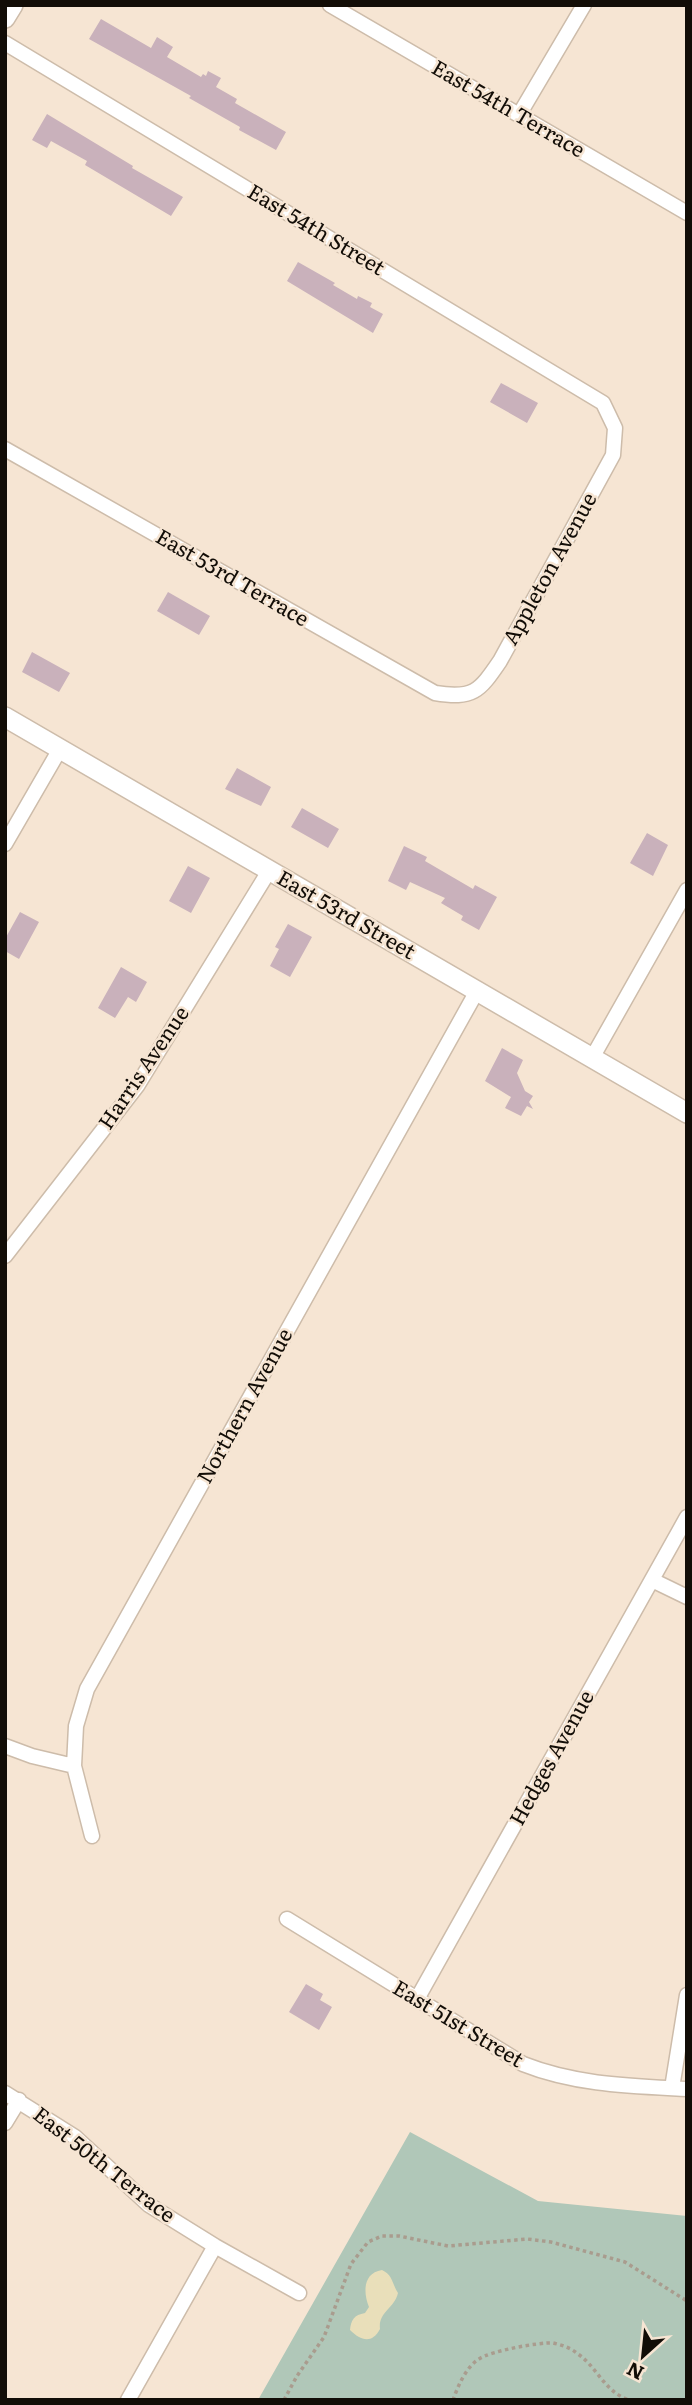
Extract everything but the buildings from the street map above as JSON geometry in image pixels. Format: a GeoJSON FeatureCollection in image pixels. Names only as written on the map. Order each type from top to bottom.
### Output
{"type":"FeatureCollection","features":[{"type":"Feature","properties":{"kind":"street"},"geometry":{"type":"LineString","coordinates":[[5,18],[13,5]]}},
{"type":"Feature","properties":{"kind":"street","name":"East 54th Terrace"},"geometry":{"type":"LineString","coordinates":[[330,5],[687,213]]}},
{"type":"Feature","properties":{"kind":"street"},"geometry":{"type":"LineString","coordinates":[[519,114],[584,5]]}},
{"type":"Feature","properties":{"kind":"street","name":"East 54th Street"},"geometry":{"type":"LineString","coordinates":[[5,43],[603,403],[615,428]]}},
{"type":"Feature","properties":{"kind":"street","name":"Appleton Avenue"},"geometry":{"type":"LineString","coordinates":[[463,695],[471,694],[483,685],[500,661],[613,455],[615,428]]}},
{"type":"Feature","properties":{"kind":"street","name":"East 53rd Terrace"},"geometry":{"type":"LineString","coordinates":[[5,449],[435,693],[463,695]]}},
{"type":"Feature","properties":{"kind":"street","name":"East 53rd Street"},"geometry":{"type":"LineString","coordinates":[[5,717],[687,1112]]}},
{"type":"Feature","properties":{"kind":"street"},"geometry":{"type":"LineString","coordinates":[[5,844],[60,749]]}},
{"type":"Feature","properties":{"kind":"street","name":"Harris Avenue"},"geometry":{"type":"LineString","coordinates":[[5,1256],[137,1086],[269,871]]}},
{"type":"Feature","properties":{"kind":"street"},"geometry":{"type":"LineString","coordinates":[[592,1058],[687,890]]}},
{"type":"Feature","properties":{"kind":"street","name":"Northern Avenue"},"geometry":{"type":"LineString","coordinates":[[92,1836],[74,1766],[76,1726],[87,1689],[477,991]]}},
{"type":"Feature","properties":{"kind":"street","name":"Hedges Avenue"},"geometry":{"type":"LineString","coordinates":[[417,1999],[687,1517]]}},
{"type":"Feature","properties":{"kind":"street"},"geometry":{"type":"LineString","coordinates":[[652,1580],[687,1597]]}},
{"type":"Feature","properties":{"kind":"street"},"geometry":{"type":"LineString","coordinates":[[5,1746],[74,1766]]}},
{"type":"Feature","properties":{"kind":"street","name":"East 51st Street"},"geometry":{"type":"LineString","coordinates":[[287,1919],[523,2064],[540,2071],[594,2083],[679,2088]]}},
{"type":"Feature","properties":{"kind":"street"},"geometry":{"type":"LineString","coordinates":[[679,2088],[687,1994]]}},
{"type":"Feature","properties":{"kind":"street"},"geometry":{"type":"LineString","coordinates":[[5,2093],[19,2100],[5,2123]]}},
{"type":"Feature","properties":{"kind":"street","name":"East 50th Terrace"},"geometry":{"type":"LineString","coordinates":[[19,2100],[75,2137],[149,2205],[299,2293]]}},
{"type":"Feature","properties":{"kind":"street"},"geometry":{"type":"LineString","coordinates":[[128,2400],[215,2246]]}},
{"type":"Feature","properties":{"kind":"path"},"geometry":{"type":"LineString","coordinates":[[284,2400],[324,2337],[351,2264],[368,2242],[382,2236],[399,2236],[448,2246],[527,2239],[551,2242],[625,2262],[642,2270],[687,2301]]}},
{"type":"Feature","properties":{"kind":"path"},"geometry":{"type":"LineString","coordinates":[[453,2400],[467,2373],[478,2359],[498,2351],[540,2343],[567,2347],[579,2354],[614,2394],[630,2400]]}},
{"type":"Feature","properties":{"kind":"green space"},"geometry":{"type":"Polygon","coordinates":[[[410,2132],[538,2201],[687,2216],[687,2400],[258,2400],[410,2132]]]}},
{"type":"Feature","properties":{"kind":"sand"},"geometry":{"type":"Polygon","coordinates":[[[382,2270],[390,2277],[398,2293],[381,2318],[377,2334],[370,2339],[358,2337],[350,2330],[351,2323],[369,2307],[365,2289],[368,2279],[382,2270]]]}}]}
